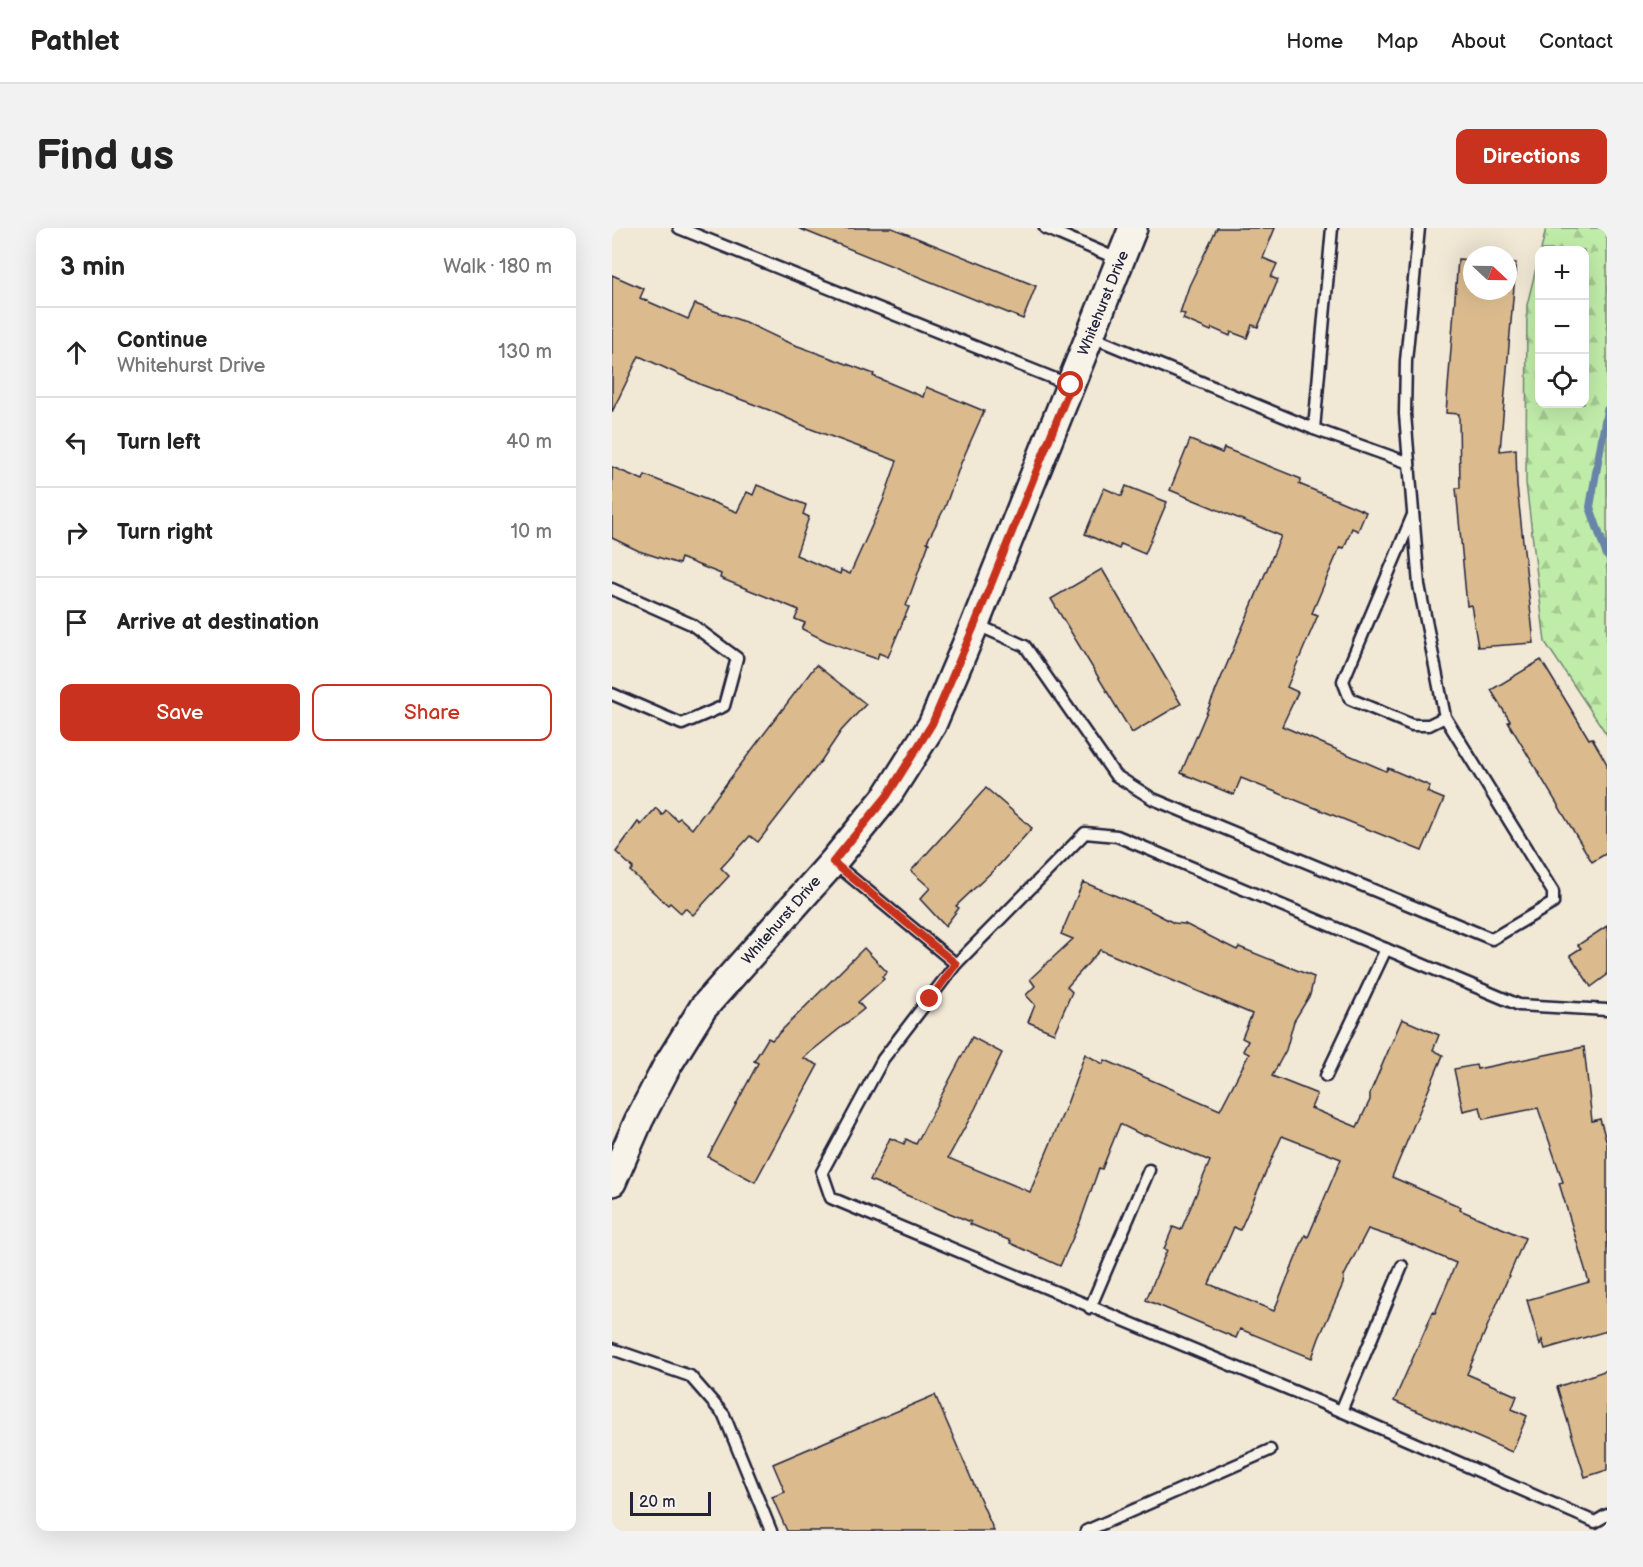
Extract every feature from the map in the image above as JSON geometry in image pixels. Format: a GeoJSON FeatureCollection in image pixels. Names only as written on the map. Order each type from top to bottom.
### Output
{"type":"FeatureCollection","features":[{"type":"Feature","properties":{"kind":"street","name":"Whitehurst Drive"},"geometry":{"type":"LineString","coordinates":[[612,1182],[639,1120],[667,1066],[703,1008],[833,862],[887,796],[932,724],[975,624],[1132,228]]}},
{"type":"Feature","properties":{"kind":"lane"},"geometry":{"type":"LineString","coordinates":[[679,228],[1071,385]]}},
{"type":"Feature","properties":{"kind":"lane"},"geometry":{"type":"LineString","coordinates":[[1046,228],[1120,260]]}},
{"type":"Feature","properties":{"kind":"lane"},"geometry":{"type":"LineString","coordinates":[[1314,429],[1332,228]]}},
{"type":"Feature","properties":{"kind":"lane"},"geometry":{"type":"LineString","coordinates":[[975,624],[1025,646],[1114,775],[1154,799],[1492,939],[1552,903],[1552,892],[1444,717],[1419,585],[1405,414],[1406,361],[1419,228]]}},
{"type":"Feature","properties":{"kind":"lane"},"geometry":{"type":"LineString","coordinates":[[1089,336],[1314,429],[1409,463]]}},
{"type":"Feature","properties":{"kind":"lane"},"geometry":{"type":"LineString","coordinates":[[1414,512],[1344,681],[1350,699],[1412,725],[1429,725],[1444,717]]}},
{"type":"Feature","properties":{"kind":"lane"},"geometry":{"type":"LineString","coordinates":[[612,589],[691,624],[737,658],[724,706],[682,724],[612,694]]}},
{"type":"Feature","properties":{"kind":"lane"},"geometry":{"type":"LineString","coordinates":[[1607,1010],[1519,1005],[1117,836],[1085,833],[956,964],[884,1059],[822,1172],[831,1198],[1341,1411],[1595,1522],[1607,1515]]}},
{"type":"Feature","properties":{"kind":"lane"},"geometry":{"type":"LineString","coordinates":[[833,862],[956,964]]}},
{"type":"Feature","properties":{"kind":"lane"},"geometry":{"type":"LineString","coordinates":[[1326,1077],[1386,949]]}},
{"type":"Feature","properties":{"kind":"lane"},"geometry":{"type":"LineString","coordinates":[[1090,1308],[1149,1170]]}},
{"type":"Feature","properties":{"kind":"lane"},"geometry":{"type":"LineString","coordinates":[[1341,1411],[1402,1266]]}},
{"type":"Feature","properties":{"kind":"lane"},"geometry":{"type":"LineString","coordinates":[[612,1349],[690,1376],[724,1415],[771,1531]]}},
{"type":"Feature","properties":{"kind":"lane"},"geometry":{"type":"LineString","coordinates":[[1086,1531],[1270,1450]]}},
{"type":"Feature","properties":{"kind":"green space"},"geometry":{"type":"Polygon","coordinates":[[[1546,228],[1607,228],[1607,735],[1545,642],[1526,483],[1527,305],[1535,272],[1535,408],[1589,408],[1589,246],[1542,246],[1546,228]]]}},
{"type":"Feature","properties":{"kind":"building"},"geometry":{"type":"Polygon","coordinates":[[[798,228],[892,228],[1036,286],[1023,319],[798,228]]]}},
{"type":"Feature","properties":{"kind":"building"},"geometry":{"type":"Polygon","coordinates":[[[1217,228],[1275,228],[1263,258],[1277,264],[1271,277],[1278,280],[1258,327],[1252,325],[1247,338],[1231,332],[1230,336],[1212,328],[1211,331],[1183,319],[1185,314],[1180,313],[1189,286],[1217,228]]]}},
{"type":"Feature","properties":{"kind":"building"},"geometry":{"type":"Polygon","coordinates":[[[1458,259],[1463,259],[1463,300],[1513,300],[1500,451],[1516,449],[1517,486],[1534,643],[1478,647],[1471,605],[1467,606],[1456,488],[1460,488],[1459,414],[1446,413],[1458,259]]]}},
{"type":"Feature","properties":{"kind":"building"},"geometry":{"type":"Polygon","coordinates":[[[612,275],[644,289],[640,298],[688,319],[695,304],[745,322],[787,342],[874,374],[873,376],[923,397],[926,387],[984,411],[945,507],[927,542],[929,543],[906,606],[909,607],[888,657],[879,653],[877,659],[826,641],[802,629],[805,623],[795,619],[799,610],[720,578],[721,574],[681,558],[679,564],[639,551],[612,538],[612,467],[643,480],[645,475],[737,512],[747,492],[753,495],[757,485],[806,505],[803,514],[809,517],[796,555],[840,574],[841,570],[850,574],[883,501],[897,461],[702,385],[639,356],[612,412],[612,275]]]}},
{"type":"Feature","properties":{"kind":"building"},"geometry":{"type":"Polygon","coordinates":[[[1190,440],[1222,453],[1224,448],[1301,479],[1299,484],[1366,512],[1358,531],[1352,528],[1344,548],[1340,547],[1312,613],[1318,615],[1287,687],[1298,692],[1282,726],[1386,771],[1388,768],[1430,786],[1427,792],[1444,799],[1422,851],[1241,778],[1234,795],[1181,773],[1281,536],[1170,490],[1190,440]]]}},
{"type":"Feature","properties":{"kind":"building"},"geometry":{"type":"Polygon","coordinates":[[[1126,486],[1167,502],[1145,554],[1121,544],[1119,549],[1085,534],[1104,488],[1122,496],[1126,486]]]}},
{"type":"Feature","properties":{"kind":"building"},"geometry":{"type":"Polygon","coordinates":[[[1102,569],[1181,704],[1132,733],[1051,599],[1102,569]]]}},
{"type":"Feature","properties":{"kind":"building"},"geometry":{"type":"Polygon","coordinates":[[[1541,660],[1589,739],[1592,738],[1607,764],[1607,853],[1592,862],[1491,690],[1541,660]]]}},
{"type":"Feature","properties":{"kind":"building"},"geometry":{"type":"Polygon","coordinates":[[[816,665],[866,704],[841,731],[821,761],[758,842],[750,836],[721,868],[729,876],[693,915],[685,908],[681,913],[670,903],[668,905],[630,871],[633,868],[616,852],[638,822],[641,825],[656,808],[662,815],[666,810],[677,820],[680,818],[692,829],[816,665]]]}},
{"type":"Feature","properties":{"kind":"building"},"geometry":{"type":"Polygon","coordinates":[[[986,788],[1032,828],[1000,864],[956,906],[959,908],[945,926],[920,899],[930,888],[911,871],[986,788]]]}},
{"type":"Feature","properties":{"kind":"building"},"geometry":{"type":"Polygon","coordinates":[[[1083,882],[1174,923],[1185,924],[1237,950],[1239,947],[1314,977],[1310,995],[1294,1021],[1286,1050],[1272,1076],[1317,1094],[1311,1108],[1357,1127],[1402,1019],[1439,1035],[1433,1050],[1443,1055],[1392,1177],[1525,1238],[1467,1374],[1517,1396],[1512,1409],[1527,1416],[1512,1452],[1394,1401],[1456,1263],[1368,1229],[1344,1276],[1343,1284],[1312,1358],[1240,1329],[1236,1338],[1146,1300],[1167,1250],[1164,1249],[1173,1227],[1181,1230],[1210,1161],[1148,1135],[1142,1135],[1120,1124],[1102,1169],[1099,1168],[1080,1222],[1060,1266],[1010,1243],[1011,1241],[970,1224],[971,1222],[870,1180],[890,1138],[904,1144],[906,1139],[916,1144],[972,1037],[1002,1053],[948,1158],[1030,1192],[1085,1054],[1103,1064],[1105,1060],[1220,1110],[1249,1054],[1243,1051],[1248,1041],[1242,1038],[1252,1014],[1100,950],[1067,987],[1072,992],[1054,1033],[1028,1022],[1035,1005],[1026,995],[1035,986],[1030,979],[1073,939],[1061,934],[1083,882]],[[1282,1136],[1240,1230],[1234,1227],[1209,1284],[1274,1311],[1305,1235],[1308,1237],[1341,1159],[1282,1136]]]}},
{"type":"Feature","properties":{"kind":"building"},"geometry":{"type":"Polygon","coordinates":[[[1607,926],[1607,975],[1591,987],[1570,955],[1581,948],[1578,945],[1607,926]]]}},
{"type":"Feature","properties":{"kind":"building"},"geometry":{"type":"Polygon","coordinates":[[[864,948],[887,972],[882,977],[884,979],[858,1002],[864,1009],[803,1058],[818,1065],[755,1182],[708,1157],[758,1063],[754,1061],[768,1038],[772,1040],[864,948]]]}},
{"type":"Feature","properties":{"kind":"building"},"geometry":{"type":"Polygon","coordinates":[[[1584,1047],[1592,1121],[1600,1119],[1607,1143],[1607,1331],[1545,1349],[1542,1340],[1540,1345],[1527,1300],[1589,1282],[1559,1183],[1563,1182],[1538,1108],[1483,1119],[1480,1107],[1463,1111],[1454,1069],[1476,1065],[1477,1069],[1584,1047]]]}},
{"type":"Feature","properties":{"kind":"building"},"geometry":{"type":"Polygon","coordinates":[[[1607,1370],[1607,1470],[1585,1477],[1557,1387],[1607,1370]]]}},
{"type":"Feature","properties":{"kind":"building"},"geometry":{"type":"Polygon","coordinates":[[[935,1395],[994,1531],[787,1531],[772,1497],[785,1492],[773,1464],[935,1395]]]}},
{"type":"Feature","properties":{"kind":"waterway"},"geometry":{"type":"LineString","coordinates":[[1607,410],[1590,507],[1607,556]]}},
{"type":"Feature","properties":{"kind":"route"},"geometry":{"type":"LineString","coordinates":[[930,999],[956,964],[833,862],[887,796],[932,724],[975,624],[1071,385]]}}]}
